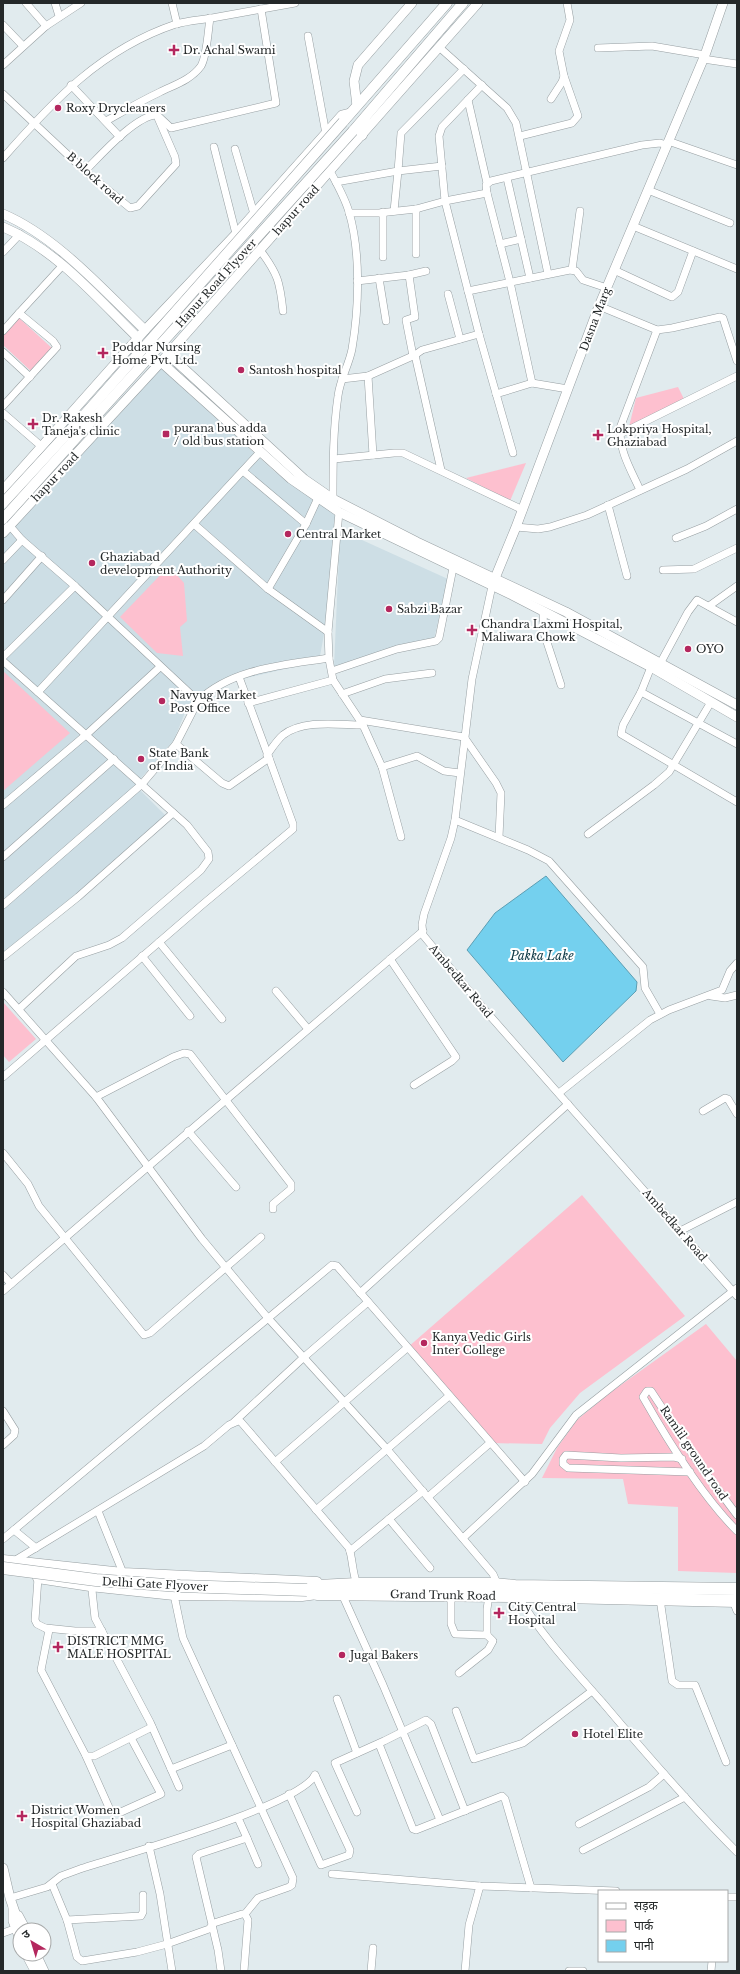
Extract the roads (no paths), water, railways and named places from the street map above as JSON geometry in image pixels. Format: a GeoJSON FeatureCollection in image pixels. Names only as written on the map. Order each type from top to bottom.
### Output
{"type":"FeatureCollection","features":[{"type":"Feature","properties":{"kind":"highway","name":"Delhi Gate Flyover"},"geometry":{"type":"LineString","coordinates":[[3,1568],[126,1582],[180,1586],[314,1590]]}},
{"type":"Feature","properties":{"kind":"highway","name":"Grand Trunk Road"},"geometry":{"type":"LineString","coordinates":[[314,1590],[357,1584],[493,1584],[515,1586],[737,1589]]}},
{"type":"Feature","properties":{"kind":"highway","name":"Grand Trunk Road"},"geometry":{"type":"LineString","coordinates":[[314,1590],[342,1594],[660,1598],[736,1605]]}},
{"type":"Feature","properties":{"kind":"main road"},"geometry":{"type":"LineString","coordinates":[[368,92],[447,3]]}},
{"type":"Feature","properties":{"kind":"main road"},"geometry":{"type":"LineString","coordinates":[[408,75],[415,60],[463,3]]}},
{"type":"Feature","properties":{"kind":"main road","name":"Hapur Road Flyover"},"geometry":{"type":"LineString","coordinates":[[6,523],[357,133],[365,118],[408,75]]}},
{"type":"Feature","properties":{"kind":"main road","name":"Hapur Road Flyover"},"geometry":{"type":"LineString","coordinates":[[3,503],[86,412],[368,92]]}},
{"type":"Feature","properties":{"kind":"main road"},"geometry":{"type":"LineString","coordinates":[[3,1560],[123,1573],[317,1582],[314,1590],[302,1596],[174,1595],[90,1586],[3,1574]]}},
{"type":"Feature","properties":{"kind":"street"},"geometry":{"type":"LineString","coordinates":[[26,3],[46,26]]}},
{"type":"Feature","properties":{"kind":"street"},"geometry":{"type":"LineString","coordinates":[[55,3],[59,16]]}},
{"type":"Feature","properties":{"kind":"street"},"geometry":{"type":"LineString","coordinates":[[3,65],[46,26],[59,16],[81,3]]}},
{"type":"Feature","properties":{"kind":"street"},"geometry":{"type":"LineString","coordinates":[[172,3],[177,24]]}},
{"type":"Feature","properties":{"kind":"street"},"geometry":{"type":"LineString","coordinates":[[3,158],[34,121],[71,85],[92,69],[132,43],[177,24],[295,3]]}},
{"type":"Feature","properties":{"kind":"street"},"geometry":{"type":"LineString","coordinates":[[3,490],[122,355],[236,234],[342,115],[353,110],[354,81],[356,71],[362,59],[412,3]]}},
{"type":"Feature","properties":{"kind":"street","name":"hapur road"},"geometry":{"type":"LineString","coordinates":[[3,533],[6,523],[148,377],[330,171],[357,133],[408,75],[439,47],[478,3]]}},
{"type":"Feature","properties":{"kind":"street"},"geometry":{"type":"LineString","coordinates":[[520,136],[572,123],[577,119],[578,116],[564,76],[558,51],[570,20],[567,3]]}},
{"type":"Feature","properties":{"kind":"street","name":"Dasna Marg"},"geometry":{"type":"LineString","coordinates":[[493,582],[523,510],[614,270],[704,57],[723,3]]}},
{"type":"Feature","properties":{"kind":"street"},"geometry":{"type":"LineString","coordinates":[[86,171],[120,137],[144,119],[157,115],[171,128],[276,103],[261,9]]}},
{"type":"Feature","properties":{"kind":"street"},"geometry":{"type":"LineString","coordinates":[[106,121],[186,80],[194,74],[201,66],[204,59],[210,18]]}},
{"type":"Feature","properties":{"kind":"street"},"geometry":{"type":"LineString","coordinates":[[3,24],[23,46]]}},
{"type":"Feature","properties":{"kind":"street"},"geometry":{"type":"LineString","coordinates":[[308,36],[326,134]]}},
{"type":"Feature","properties":{"kind":"street"},"geometry":{"type":"LineString","coordinates":[[598,48],[652,46],[737,64]]}},
{"type":"Feature","properties":{"kind":"street"},"geometry":{"type":"LineString","coordinates":[[439,47],[512,113],[520,136],[548,274]]}},
{"type":"Feature","properties":{"kind":"street"},"geometry":{"type":"LineString","coordinates":[[394,211],[401,133],[464,69]]}},
{"type":"Feature","properties":{"kind":"street"},"geometry":{"type":"LineString","coordinates":[[551,99],[562,82],[564,76]]}},
{"type":"Feature","properties":{"kind":"street"},"geometry":{"type":"LineString","coordinates":[[354,81],[368,92]]}},
{"type":"Feature","properties":{"kind":"street"},"geometry":{"type":"LineString","coordinates":[[71,85],[120,137]]}},
{"type":"Feature","properties":{"kind":"street"},"geometry":{"type":"LineString","coordinates":[[482,85],[440,131],[442,166],[445,201],[479,334],[513,453]]}},
{"type":"Feature","properties":{"kind":"street","name":"B block road"},"geometry":{"type":"LineString","coordinates":[[3,94],[126,206],[134,208],[138,206],[176,164],[175,157],[157,115]]}},
{"type":"Feature","properties":{"kind":"street"},"geometry":{"type":"LineString","coordinates":[[468,100],[487,183],[485,188],[510,282],[532,383]]}},
{"type":"Feature","properties":{"kind":"street"},"geometry":{"type":"LineString","coordinates":[[487,183],[642,145],[660,143],[668,143],[737,165]]}},
{"type":"Feature","properties":{"kind":"street"},"geometry":{"type":"LineString","coordinates":[[214,147],[236,234]]}},
{"type":"Feature","properties":{"kind":"street"},"geometry":{"type":"LineString","coordinates":[[235,149],[254,214]]}},
{"type":"Feature","properties":{"kind":"street"},"geometry":{"type":"LineString","coordinates":[[336,182],[398,171],[442,166]]}},
{"type":"Feature","properties":{"kind":"street"},"geometry":{"type":"LineString","coordinates":[[330,171],[349,213],[354,233],[357,281],[356,322],[352,350],[338,395],[333,499]]}},
{"type":"Feature","properties":{"kind":"street"},"geometry":{"type":"LineString","coordinates":[[507,178],[530,278]]}},
{"type":"Feature","properties":{"kind":"street"},"geometry":{"type":"LineString","coordinates":[[648,190],[730,223]]}},
{"type":"Feature","properties":{"kind":"street"},"geometry":{"type":"LineString","coordinates":[[349,213],[416,209],[445,201],[487,193]]}},
{"type":"Feature","properties":{"kind":"street"},"geometry":{"type":"LineString","coordinates":[[416,209],[416,254]]}},
{"type":"Feature","properties":{"kind":"street"},"geometry":{"type":"LineString","coordinates":[[572,270],[580,211]]}},
{"type":"Feature","properties":{"kind":"street"},"geometry":{"type":"LineString","coordinates":[[383,212],[383,258]]}},
{"type":"Feature","properties":{"kind":"street"},"geometry":{"type":"LineString","coordinates":[[3,214],[32,230],[62,252],[145,330]]}},
{"type":"Feature","properties":{"kind":"street"},"geometry":{"type":"LineString","coordinates":[[633,226],[737,268]]}},
{"type":"Feature","properties":{"kind":"street"},"geometry":{"type":"LineString","coordinates":[[3,227],[20,234],[63,265],[138,338]]}},
{"type":"Feature","properties":{"kind":"street"},"geometry":{"type":"LineString","coordinates":[[3,252],[20,234]]}},
{"type":"Feature","properties":{"kind":"street"},"geometry":{"type":"LineString","coordinates":[[500,244],[521,239]]}},
{"type":"Feature","properties":{"kind":"street"},"geometry":{"type":"LineString","coordinates":[[260,250],[274,270],[280,282],[283,311]]}},
{"type":"Feature","properties":{"kind":"street"},"geometry":{"type":"LineString","coordinates":[[614,270],[672,297],[678,292],[693,251]]}},
{"type":"Feature","properties":{"kind":"street"},"geometry":{"type":"LineString","coordinates":[[3,331],[63,265]]}},
{"type":"Feature","properties":{"kind":"street"},"geometry":{"type":"LineString","coordinates":[[468,291],[572,270],[576,271],[583,280],[607,288]]}},
{"type":"Feature","properties":{"kind":"street"},"geometry":{"type":"LineString","coordinates":[[357,281],[409,275],[426,271]]}},
{"type":"Feature","properties":{"kind":"street"},"geometry":{"type":"LineString","coordinates":[[409,275],[415,318],[406,320],[441,470]]}},
{"type":"Feature","properties":{"kind":"street"},"geometry":{"type":"LineString","coordinates":[[379,278],[386,321]]}},
{"type":"Feature","properties":{"kind":"street"},"geometry":{"type":"LineString","coordinates":[[448,294],[460,339]]}},
{"type":"Feature","properties":{"kind":"street"},"geometry":{"type":"LineString","coordinates":[[600,306],[657,330],[722,318],[737,361]]}},
{"type":"Feature","properties":{"kind":"street"},"geometry":{"type":"LineString","coordinates":[[3,406],[57,347],[53,341],[20,313]]}},
{"type":"Feature","properties":{"kind":"street"},"geometry":{"type":"LineString","coordinates":[[160,314],[184,336]]}},
{"type":"Feature","properties":{"kind":"street"},"geometry":{"type":"LineString","coordinates":[[640,490],[624,454],[620,434],[625,414],[657,330]]}},
{"type":"Feature","properties":{"kind":"street"},"geometry":{"type":"LineString","coordinates":[[342,379],[368,376],[414,356],[422,350],[479,334]]}},
{"type":"Feature","properties":{"kind":"street"},"geometry":{"type":"LineString","coordinates":[[3,352],[30,377]]}},
{"type":"Feature","properties":{"kind":"street"},"geometry":{"type":"LineString","coordinates":[[168,354],[304,479],[333,499],[493,582],[543,612],[650,667],[737,717]]}},
{"type":"Feature","properties":{"kind":"street"},"geometry":{"type":"LineString","coordinates":[[122,355],[148,377]]}},
{"type":"Feature","properties":{"kind":"street"},"geometry":{"type":"LineString","coordinates":[[161,362],[290,479],[339,512],[453,568],[493,582],[566,612],[661,662],[737,705]]}},
{"type":"Feature","properties":{"kind":"street"},"geometry":{"type":"LineString","coordinates":[[368,376],[373,455]]}},
{"type":"Feature","properties":{"kind":"street"},"geometry":{"type":"LineString","coordinates":[[620,434],[737,376]]}},
{"type":"Feature","properties":{"kind":"street"},"geometry":{"type":"LineString","coordinates":[[496,394],[532,383],[568,389]]}},
{"type":"Feature","properties":{"kind":"street"},"geometry":{"type":"LineString","coordinates":[[3,413],[41,446]]}},
{"type":"Feature","properties":{"kind":"street"},"geometry":{"type":"LineString","coordinates":[[516,527],[550,527],[574,520],[687,469],[737,441]]}},
{"type":"Feature","properties":{"kind":"street"},"geometry":{"type":"LineString","coordinates":[[38,692],[260,452]]}},
{"type":"Feature","properties":{"kind":"street"},"geometry":{"type":"LineString","coordinates":[[334,459],[403,453],[523,510]]}},
{"type":"Feature","properties":{"kind":"street"},"geometry":{"type":"LineString","coordinates":[[243,471],[306,524]]}},
{"type":"Feature","properties":{"kind":"street"},"geometry":{"type":"LineString","coordinates":[[268,589],[306,524],[318,498]]}},
{"type":"Feature","properties":{"kind":"street"},"geometry":{"type":"LineString","coordinates":[[608,505],[627,576]]}},
{"type":"Feature","properties":{"kind":"street"},"geometry":{"type":"LineString","coordinates":[[676,538],[700,529],[737,510]]}},
{"type":"Feature","properties":{"kind":"street"},"geometry":{"type":"LineString","coordinates":[[339,512],[328,632],[329,658],[333,680],[362,723],[382,767],[401,837]]}},
{"type":"Feature","properties":{"kind":"street"},"geometry":{"type":"LineString","coordinates":[[6,523],[22,540],[75,586],[198,701]]}},
{"type":"Feature","properties":{"kind":"street"},"geometry":{"type":"LineString","coordinates":[[194,524],[268,589],[328,632]]}},
{"type":"Feature","properties":{"kind":"street"},"geometry":{"type":"LineString","coordinates":[[3,560],[22,540]]}},
{"type":"Feature","properties":{"kind":"street"},"geometry":{"type":"LineString","coordinates":[[663,570],[694,569],[737,548]]}},
{"type":"Feature","properties":{"kind":"street"},"geometry":{"type":"LineString","coordinates":[[3,600],[42,556]]}},
{"type":"Feature","properties":{"kind":"street"},"geometry":{"type":"LineString","coordinates":[[332,671],[398,649],[436,641],[439,638],[453,568]]}},
{"type":"Feature","properties":{"kind":"street"},"geometry":{"type":"LineString","coordinates":[[3,1291],[148,1165],[423,931],[424,914],[451,838],[455,820],[472,678],[493,582]]}},
{"type":"Feature","properties":{"kind":"street"},"geometry":{"type":"LineString","coordinates":[[3,657],[75,586]]}},
{"type":"Feature","properties":{"kind":"street"},"geometry":{"type":"LineString","coordinates":[[709,606],[737,586]]}},
{"type":"Feature","properties":{"kind":"street"},"geometry":{"type":"LineString","coordinates":[[661,662],[697,600],[737,622]]}},
{"type":"Feature","properties":{"kind":"street"},"geometry":{"type":"LineString","coordinates":[[543,612],[544,633],[561,685]]}},
{"type":"Feature","properties":{"kind":"street"},"geometry":{"type":"LineString","coordinates":[[3,905],[142,784],[176,744],[198,701],[221,684],[239,677],[267,669],[329,658]]}},
{"type":"Feature","properties":{"kind":"street"},"geometry":{"type":"LineString","coordinates":[[3,661],[87,734],[187,825],[204,845],[208,852],[209,859],[208,863],[122,938],[109,945],[76,956],[19,1009]]}},
{"type":"Feature","properties":{"kind":"street"},"geometry":{"type":"LineString","coordinates":[[3,805],[87,734],[160,667]]}},
{"type":"Feature","properties":{"kind":"street"},"geometry":{"type":"LineString","coordinates":[[650,667],[641,692],[623,725],[621,734],[737,802]]}},
{"type":"Feature","properties":{"kind":"street"},"geometry":{"type":"LineString","coordinates":[[342,694],[385,679],[432,673]]}},
{"type":"Feature","properties":{"kind":"street"},"geometry":{"type":"LineString","coordinates":[[3,1077],[142,956],[293,829],[293,824],[239,677]]}},
{"type":"Feature","properties":{"kind":"street"},"geometry":{"type":"LineString","coordinates":[[248,703],[333,680]]}},
{"type":"Feature","properties":{"kind":"street"},"geometry":{"type":"LineString","coordinates":[[641,692],[737,744]]}},
{"type":"Feature","properties":{"kind":"street"},"geometry":{"type":"LineString","coordinates":[[588,834],[654,785],[674,766],[700,724],[711,702]]}},
{"type":"Feature","properties":{"kind":"street"},"geometry":{"type":"LineString","coordinates":[[176,744],[222,783],[229,786],[268,756],[283,735],[298,728],[325,724],[362,723],[464,737],[496,783],[501,793],[498,837]]}},
{"type":"Feature","properties":{"kind":"street"},"geometry":{"type":"LineString","coordinates":[[382,767],[417,756],[424,758],[444,771],[460,774]]}},
{"type":"Feature","properties":{"kind":"street"},"geometry":{"type":"LineString","coordinates":[[3,857],[114,759]]}},
{"type":"Feature","properties":{"kind":"street"},"geometry":{"type":"LineString","coordinates":[[3,958],[78,897],[173,813]]}},
{"type":"Feature","properties":{"kind":"street"},"geometry":{"type":"LineString","coordinates":[[455,820],[540,855],[549,861],[643,968],[645,988],[660,1014]]}},
{"type":"Feature","properties":{"kind":"street","name":"Ambedkar Road"},"geometry":{"type":"LineString","coordinates":[[423,931],[423,935],[434,950],[680,1231],[736,1291]]}},
{"type":"Feature","properties":{"kind":"street"},"geometry":{"type":"LineString","coordinates":[[159,942],[222,1019]]}},
{"type":"Feature","properties":{"kind":"street"},"geometry":{"type":"LineString","coordinates":[[142,956],[190,1016]]}},
{"type":"Feature","properties":{"kind":"street"},"geometry":{"type":"LineString","coordinates":[[390,959],[456,1057],[414,1085]]}},
{"type":"Feature","properties":{"kind":"street"},"geometry":{"type":"LineString","coordinates":[[559,1093],[606,1054],[660,1014],[722,990],[730,971],[737,963]]}},
{"type":"Feature","properties":{"kind":"street"},"geometry":{"type":"LineString","coordinates":[[276,991],[308,1029]]}},
{"type":"Feature","properties":{"kind":"street"},"geometry":{"type":"LineString","coordinates":[[3,992],[96,1097],[202,1239],[267,1317],[386,1448],[493,1574],[496,1582],[493,1584]]}},
{"type":"Feature","properties":{"kind":"street"},"geometry":{"type":"LineString","coordinates":[[709,996],[724,998],[737,995]]}},
{"type":"Feature","properties":{"kind":"street"},"geometry":{"type":"LineString","coordinates":[[96,1097],[173,1057],[184,1053],[190,1054],[292,1184],[291,1189],[272,1204],[273,1209]]}},
{"type":"Feature","properties":{"kind":"street"},"geometry":{"type":"LineString","coordinates":[[703,1111],[725,1098],[728,1099],[737,1114]]}},
{"type":"Feature","properties":{"kind":"street"},"geometry":{"type":"LineString","coordinates":[[360,1292],[568,1104]]}},
{"type":"Feature","properties":{"kind":"street"},"geometry":{"type":"LineString","coordinates":[[188,1131],[236,1187]]}},
{"type":"Feature","properties":{"kind":"street"},"geometry":{"type":"LineString","coordinates":[[3,1153],[28,1184],[39,1206],[144,1335],[150,1333],[261,1237]]}},
{"type":"Feature","properties":{"kind":"street"},"geometry":{"type":"LineString","coordinates":[[680,1231],[737,1202]]}},
{"type":"Feature","properties":{"kind":"street"},"geometry":{"type":"LineString","coordinates":[[3,1538],[267,1317],[332,1265],[337,1266],[448,1396],[525,1482]]}},
{"type":"Feature","properties":{"kind":"street"},"geometry":{"type":"LineString","coordinates":[[3,1275],[11,1284]]}},
{"type":"Feature","properties":{"kind":"street"},"geometry":{"type":"LineString","coordinates":[[463,1538],[525,1482],[576,1415],[736,1291]]}},
{"type":"Feature","properties":{"kind":"street"},"geometry":{"type":"LineString","coordinates":[[14,1561],[204,1446],[234,1422],[303,1358],[368,1302]]}},
{"type":"Feature","properties":{"kind":"street"},"geometry":{"type":"LineString","coordinates":[[275,1462],[407,1348]]}},
{"type":"Feature","properties":{"kind":"street","name":"Ramlil ground road"},"geometry":{"type":"LineString","coordinates":[[682,1459],[643,1397],[647,1391],[652,1391],[701,1467],[737,1515]]}},
{"type":"Feature","properties":{"kind":"street"},"geometry":{"type":"LineString","coordinates":[[316,1510],[448,1396]]}},
{"type":"Feature","properties":{"kind":"street"},"geometry":{"type":"LineString","coordinates":[[3,1410],[16,1430],[14,1435],[3,1445]]}},
{"type":"Feature","properties":{"kind":"street"},"geometry":{"type":"LineString","coordinates":[[234,1422],[241,1422],[350,1551],[353,1575],[357,1584]]}},
{"type":"Feature","properties":{"kind":"street"},"geometry":{"type":"LineString","coordinates":[[350,1551],[389,1519],[425,1494],[490,1443]]}},
{"type":"Feature","properties":{"kind":"street"},"geometry":{"type":"LineString","coordinates":[[690,1472],[568,1468],[563,1464],[563,1459],[566,1455],[621,1458],[674,1457],[682,1459],[727,1521],[737,1531]]}},
{"type":"Feature","properties":{"kind":"street"},"geometry":{"type":"LineString","coordinates":[[98,1511],[123,1573]]}},
{"type":"Feature","properties":{"kind":"street"},"geometry":{"type":"LineString","coordinates":[[389,1519],[430,1568]]}},
{"type":"Feature","properties":{"kind":"street"},"geometry":{"type":"LineString","coordinates":[[14,1530],[36,1548]]}},
{"type":"Feature","properties":{"kind":"street"},"geometry":{"type":"LineString","coordinates":[[92,1570],[90,1586],[94,1612],[102,1631],[152,1727],[179,1787]]}},
{"type":"Feature","properties":{"kind":"street"},"geometry":{"type":"LineString","coordinates":[[38,1578],[35,1620],[37,1624],[46,1628],[75,1632],[102,1631]]}},
{"type":"Feature","properties":{"kind":"street"},"geometry":{"type":"LineString","coordinates":[[342,1594],[440,1820]]}},
{"type":"Feature","properties":{"kind":"street"},"geometry":{"type":"LineString","coordinates":[[52,1884],[67,1920],[77,1958],[82,1961],[137,1952],[168,1944],[209,1929],[214,1923],[245,1914],[258,1898],[289,1887],[293,1881],[262,1807],[183,1638],[174,1595]]}},
{"type":"Feature","properties":{"kind":"street"},"geometry":{"type":"LineString","coordinates":[[451,1595],[451,1624],[455,1634],[487,1635],[493,1641],[491,1645],[459,1673]]}},
{"type":"Feature","properties":{"kind":"street"},"geometry":{"type":"LineString","coordinates":[[487,1635],[487,1609],[489,1596]]}},
{"type":"Feature","properties":{"kind":"street"},"geometry":{"type":"LineString","coordinates":[[518,1596],[532,1619],[592,1691],[664,1774],[737,1852]]}},
{"type":"Feature","properties":{"kind":"street"},"geometry":{"type":"LineString","coordinates":[[660,1598],[672,1681],[678,1685],[695,1685],[726,1762]]}},
{"type":"Feature","properties":{"kind":"street"},"geometry":{"type":"LineString","coordinates":[[46,1628],[49,1630],[41,1670],[86,1756],[111,1812],[121,1812],[161,1794],[131,1738]]}},
{"type":"Feature","properties":{"kind":"street"},"geometry":{"type":"LineString","coordinates":[[456,1710],[474,1758],[523,1743],[592,1691]]}},
{"type":"Feature","properties":{"kind":"street"},"geometry":{"type":"LineString","coordinates":[[337,1699],[357,1753]]}},
{"type":"Feature","properties":{"kind":"street"},"geometry":{"type":"LineString","coordinates":[[357,1812],[334,1763],[403,1733],[424,1721],[429,1721],[465,1811]]}},
{"type":"Feature","properties":{"kind":"street"},"geometry":{"type":"LineString","coordinates":[[86,1756],[94,1756],[152,1727]]}},
{"type":"Feature","properties":{"kind":"street"},"geometry":{"type":"LineString","coordinates":[[378,1744],[413,1829],[416,1830],[502,1796],[505,1799],[531,1888]]}},
{"type":"Feature","properties":{"kind":"street"},"geometry":{"type":"LineString","coordinates":[[171,1769],[232,1745]]}},
{"type":"Feature","properties":{"kind":"street"},"geometry":{"type":"LineString","coordinates":[[579,1824],[649,1787],[664,1774]]}},
{"type":"Feature","properties":{"kind":"street"},"geometry":{"type":"LineString","coordinates":[[11,1902],[52,1884],[65,1874],[238,1818],[289,1794],[309,1782],[315,1775],[350,1850],[349,1855],[321,1865],[289,1794]]}},
{"type":"Feature","properties":{"kind":"street"},"geometry":{"type":"LineString","coordinates":[[583,1850],[685,1797]]}},
{"type":"Feature","properties":{"kind":"street"},"geometry":{"type":"LineString","coordinates":[[238,1818],[258,1864]]}},
{"type":"Feature","properties":{"kind":"street"},"geometry":{"type":"LineString","coordinates":[[221,1971],[218,1950],[196,1857],[199,1854],[247,1838]]}},
{"type":"Feature","properties":{"kind":"street"},"geometry":{"type":"LineString","coordinates":[[149,1846],[160,1894],[172,1971]]}},
{"type":"Feature","properties":{"kind":"street"},"geometry":{"type":"LineString","coordinates":[[3,1868],[16,1922]]}},
{"type":"Feature","properties":{"kind":"street"},"geometry":{"type":"LineString","coordinates":[[332,1874],[480,1886],[598,1890]]}},
{"type":"Feature","properties":{"kind":"street"},"geometry":{"type":"LineString","coordinates":[[465,1971],[469,1925],[480,1886]]}},
{"type":"Feature","properties":{"kind":"street"},"geometry":{"type":"LineString","coordinates":[[67,1920],[141,1916],[143,1912],[142,1895]]}},
{"type":"Feature","properties":{"kind":"street"},"geometry":{"type":"LineString","coordinates":[[11,1902],[22,1922]]}},
{"type":"Feature","properties":{"kind":"street"},"geometry":{"type":"LineString","coordinates":[[244,1971],[248,1925],[245,1914]]}},
{"type":"Feature","properties":{"kind":"street"},"geometry":{"type":"LineString","coordinates":[[371,1971],[373,1948]]}},
{"type":"Feature","properties":{"kind":"street"},"geometry":{"type":"LineString","coordinates":[[569,1971],[583,1971]]}},
{"type":"Feature","properties":{"kind":"water","name":"Pakka Lake"},"geometry":{"type":"Polygon","coordinates":[[[546,876],[637,982],[636,991],[563,1062],[467,950],[495,913],[546,876]]]}},
{"type":"Feature","properties":{"kind":"place","name":"Dr. Achal Swami"},"geometry":{"type":"Point","coordinates":[174,50]}},
{"type":"Feature","properties":{"kind":"place","name":"Roxy Drycleaners"},"geometry":{"type":"Point","coordinates":[58,108]}},
{"type":"Feature","properties":{"kind":"place","name":"Poddar Nursing Home Pvt. Ltd."},"geometry":{"type":"Point","coordinates":[103,353]}},
{"type":"Feature","properties":{"kind":"place","name":"Santosh hospital"},"geometry":{"type":"Point","coordinates":[241,370]}},
{"type":"Feature","properties":{"kind":"place","name":"Dr. Rakesh Taneja's clinic"},"geometry":{"type":"Point","coordinates":[33,424]}},
{"type":"Feature","properties":{"kind":"place","name":"purana bus adda / old bus station"},"geometry":{"type":"Point","coordinates":[166,434]}},
{"type":"Feature","properties":{"kind":"place","name":"Lokpriya Hospital, Ghaziabad"},"geometry":{"type":"Point","coordinates":[598,435]}},
{"type":"Feature","properties":{"kind":"place","name":"Central Market"},"geometry":{"type":"Point","coordinates":[288,534]}},
{"type":"Feature","properties":{"kind":"place","name":"Ghaziabad development Authority"},"geometry":{"type":"Point","coordinates":[92,563]}},
{"type":"Feature","properties":{"kind":"place","name":"Sabzi Bazar"},"geometry":{"type":"Point","coordinates":[389,609]}},
{"type":"Feature","properties":{"kind":"place","name":"Chandra Laxmi Hospital, Maliwara Chowk"},"geometry":{"type":"Point","coordinates":[472,630]}},
{"type":"Feature","properties":{"kind":"place","name":"OYO"},"geometry":{"type":"Point","coordinates":[688,649]}},
{"type":"Feature","properties":{"kind":"place","name":"Navyug Market Post Office"},"geometry":{"type":"Point","coordinates":[162,701]}},
{"type":"Feature","properties":{"kind":"place","name":"State Bank of India"},"geometry":{"type":"Point","coordinates":[141,759]}},
{"type":"Feature","properties":{"kind":"place","name":"Kanya Vedic Girls Inter College"},"geometry":{"type":"Point","coordinates":[424,1343]}},
{"type":"Feature","properties":{"kind":"place","name":"City Central Hospital"},"geometry":{"type":"Point","coordinates":[499,1613]}},
{"type":"Feature","properties":{"kind":"place","name":"DISTRICT MMG MALE HOSPITAL"},"geometry":{"type":"Point","coordinates":[58,1647]}},
{"type":"Feature","properties":{"kind":"place","name":"Jugal Bakers"},"geometry":{"type":"Point","coordinates":[342,1655]}},
{"type":"Feature","properties":{"kind":"place","name":"Hotel Elite"},"geometry":{"type":"Point","coordinates":[575,1734]}},
{"type":"Feature","properties":{"kind":"place","name":"District Women Hospital Ghaziabad"},"geometry":{"type":"Point","coordinates":[22,1816]}}]}
